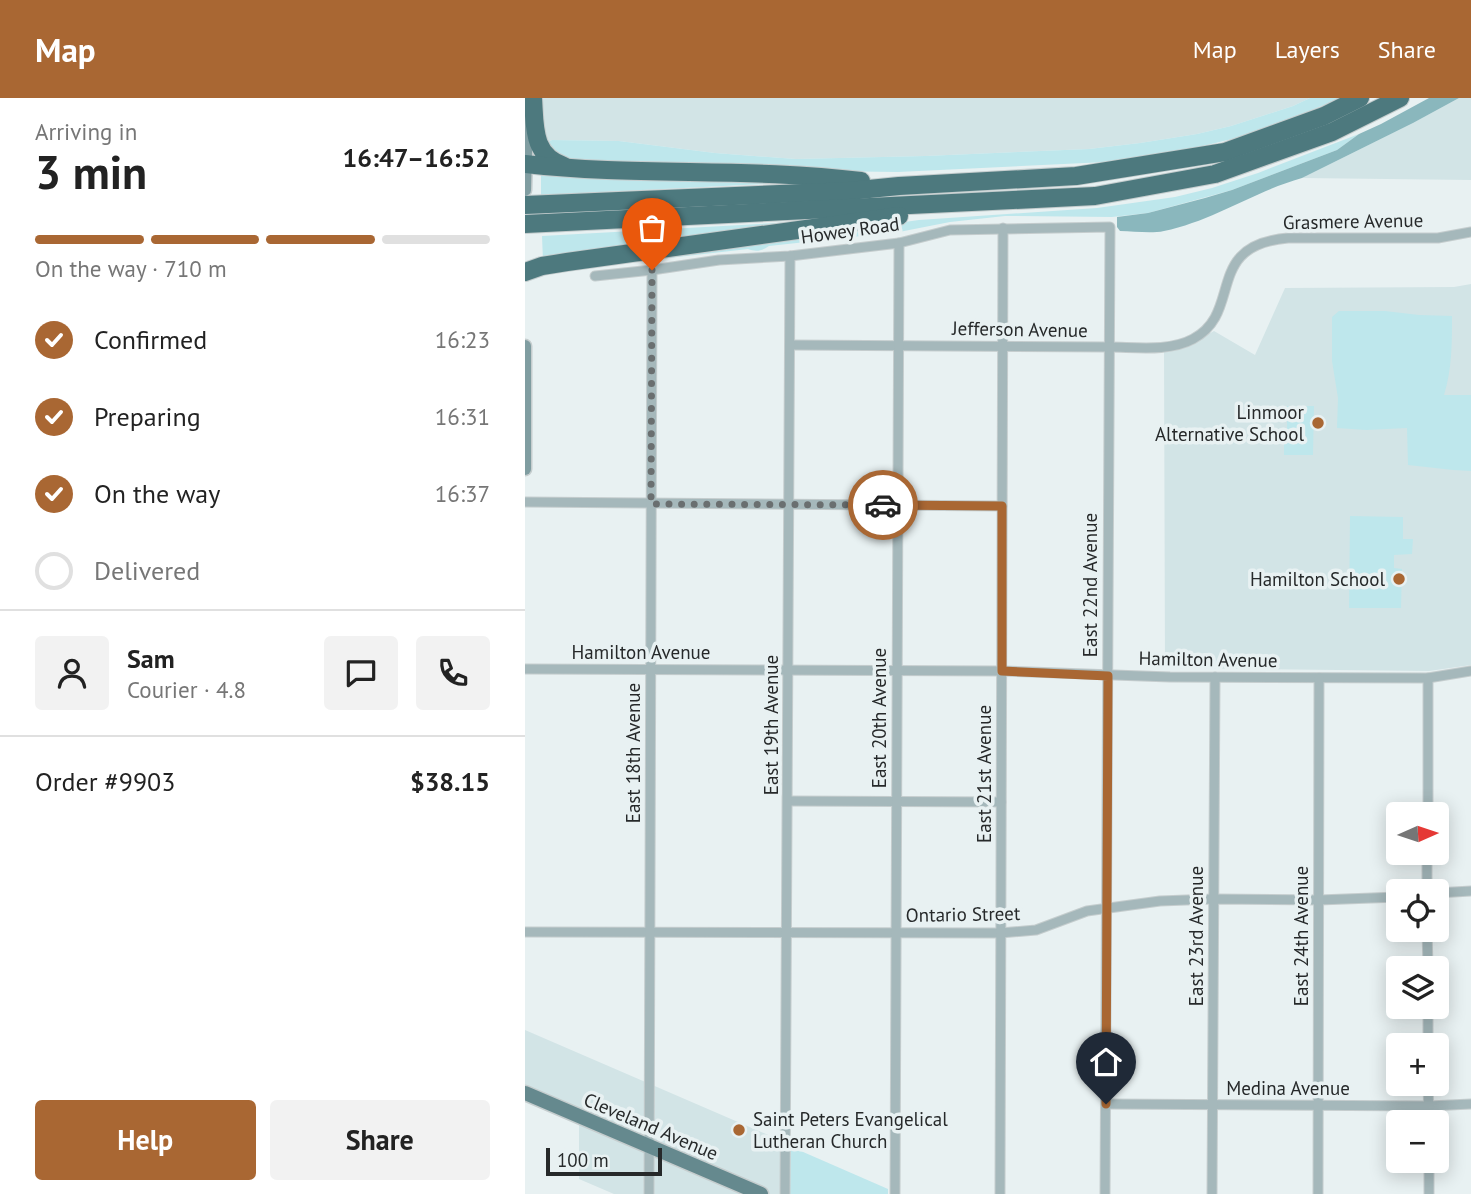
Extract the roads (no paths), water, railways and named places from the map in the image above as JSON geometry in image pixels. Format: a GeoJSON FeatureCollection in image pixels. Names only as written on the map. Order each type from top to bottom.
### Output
{"type":"FeatureCollection","features":[{"type":"Feature","properties":{"kind":"highway"},"geometry":{"type":"LineString","coordinates":[[533,98],[539,146],[546,156],[556,163],[571,168]]}},
{"type":"Feature","properties":{"kind":"highway"},"geometry":{"type":"LineString","coordinates":[[525,205],[849,191],[1076,176],[1225,152],[1324,116],[1360,98]]}},
{"type":"Feature","properties":{"kind":"highway"},"geometry":{"type":"LineString","coordinates":[[525,225],[1095,196],[1215,174],[1332,132],[1400,98]]}},
{"type":"Feature","properties":{"kind":"highway"},"geometry":{"type":"LineString","coordinates":[[525,164],[829,178],[899,186]]}},
{"type":"Feature","properties":{"kind":"highway"},"geometry":{"type":"LineString","coordinates":[[525,272],[567,262],[863,222],[982,202]]}},
{"type":"Feature","properties":{"kind":"main road","name":"Cleveland Avenue"},"geometry":{"type":"LineString","coordinates":[[525,1093],[761,1194]]}},
{"type":"Feature","properties":{"kind":"street"},"geometry":{"type":"LineString","coordinates":[[525,190],[527,98]]}},
{"type":"Feature","properties":{"kind":"street","name":"East 21st Avenue"},"geometry":{"type":"LineString","coordinates":[[1000,1194],[1003,228]]}},
{"type":"Feature","properties":{"kind":"street","name":"Howey Road"},"geometry":{"type":"LineString","coordinates":[[595,276],[719,260],[790,256],[899,243],[950,230],[1109,228]]}},
{"type":"Feature","properties":{"kind":"street","name":"East 22nd Avenue"},"geometry":{"type":"LineString","coordinates":[[1105,1194],[1109,228]]}},
{"type":"Feature","properties":{"kind":"street","name":"Grasmere Avenue"},"geometry":{"type":"LineString","coordinates":[[1224,294],[1232,268],[1239,258],[1248,249],[1267,240],[1288,237],[1438,238],[1471,232]]}},
{"type":"Feature","properties":{"kind":"street","name":"East 20th Avenue"},"geometry":{"type":"LineString","coordinates":[[895,1194],[899,243]]}},
{"type":"Feature","properties":{"kind":"street","name":"East 19th Avenue"},"geometry":{"type":"LineString","coordinates":[[785,1194],[790,256]]}},
{"type":"Feature","properties":{"kind":"street","name":"East 18th Avenue"},"geometry":{"type":"LineString","coordinates":[[649,1194],[652,270]]}},
{"type":"Feature","properties":{"kind":"street","name":"Jefferson Avenue"},"geometry":{"type":"LineString","coordinates":[[790,345],[1169,346],[1195,338],[1206,330],[1219,309],[1224,294]]}},
{"type":"Feature","properties":{"kind":"street"},"geometry":{"type":"LineString","coordinates":[[525,346],[525,469]]}},
{"type":"Feature","properties":{"kind":"street"},"geometry":{"type":"LineString","coordinates":[[525,502],[1002,506]]}},
{"type":"Feature","properties":{"kind":"street","name":"Hamilton Avenue"},"geometry":{"type":"LineString","coordinates":[[525,669],[1002,671],[1108,676],[1319,678],[1428,678],[1471,671]]}},
{"type":"Feature","properties":{"kind":"street","name":"East 23rd Avenue"},"geometry":{"type":"LineString","coordinates":[[1212,1194],[1215,677]]}},
{"type":"Feature","properties":{"kind":"street","name":"East 24th Avenue"},"geometry":{"type":"LineString","coordinates":[[1318,1194],[1319,678]]}},
{"type":"Feature","properties":{"kind":"street"},"geometry":{"type":"LineString","coordinates":[[1427,802],[1428,678]]}},
{"type":"Feature","properties":{"kind":"street"},"geometry":{"type":"LineString","coordinates":[[788,801],[1001,802]]}},
{"type":"Feature","properties":{"kind":"street"},"geometry":{"type":"LineString","coordinates":[[1449,892],[1471,891]]}},
{"type":"Feature","properties":{"kind":"street","name":"Ontario Street"},"geometry":{"type":"LineString","coordinates":[[525,932],[1000,933],[1036,930],[1087,911],[1160,901],[1386,897]]}},
{"type":"Feature","properties":{"kind":"street"},"geometry":{"type":"LineString","coordinates":[[1429,1096],[1429,1110]]}},
{"type":"Feature","properties":{"kind":"street","name":"Medina Avenue"},"geometry":{"type":"LineString","coordinates":[[1106,1104],[1471,1104]]}},
{"type":"Feature","properties":{"kind":"street"},"geometry":{"type":"LineString","coordinates":[[1429,1173],[1429,1194]]}},
{"type":"Feature","properties":{"kind":"place","name":"Linmoor Alternative School"},"geometry":{"type":"Point","coordinates":[1318,423]}},
{"type":"Feature","properties":{"kind":"place","name":"Hamilton School"},"geometry":{"type":"Point","coordinates":[1399,579]}},
{"type":"Feature","properties":{"kind":"place","name":"Saint Peters Evangelical Lutheran Church"},"geometry":{"type":"Point","coordinates":[739,1130]}}]}
